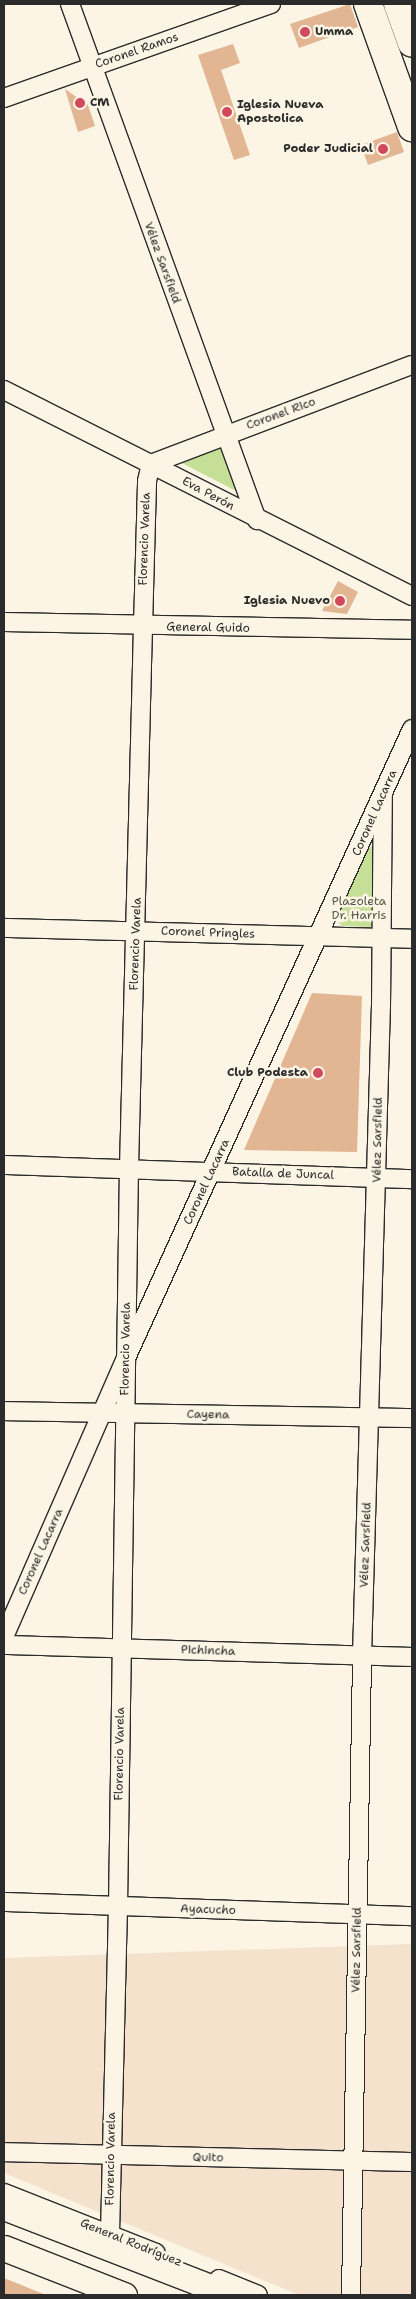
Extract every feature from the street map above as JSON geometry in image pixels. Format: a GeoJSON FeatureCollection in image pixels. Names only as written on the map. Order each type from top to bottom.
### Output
{"type":"FeatureCollection","features":[{"type":"Feature","properties":{"kind":"main road"},"geometry":{"type":"LineString","coordinates":[[368,4],[412,127]]}},
{"type":"Feature","properties":{"kind":"main road"},"geometry":{"type":"LineString","coordinates":[[398,4],[412,43]]}},
{"type":"Feature","properties":{"kind":"main road"},"geometry":{"type":"LineString","coordinates":[[4,2207],[102,2238],[231,2295]]}},
{"type":"Feature","properties":{"kind":"main road"},"geometry":{"type":"LineString","coordinates":[[4,2224],[185,2295]]}},
{"type":"Feature","properties":{"kind":"main road"},"geometry":{"type":"LineString","coordinates":[[4,2248],[124,2295]]}},
{"type":"Feature","properties":{"kind":"street","name":"Vélez Sarsfield"},"geometry":{"type":"LineString","coordinates":[[70,4],[224,435],[257,520]]}},
{"type":"Feature","properties":{"kind":"street","name":"Coronel Ramos"},"geometry":{"type":"LineString","coordinates":[[4,98],[271,4]]}},
{"type":"Feature","properties":{"kind":"street","name":"Coronel Rico"},"geometry":{"type":"LineString","coordinates":[[151,464],[412,365]]}},
{"type":"Feature","properties":{"kind":"street","name":"Eva Perón"},"geometry":{"type":"LineString","coordinates":[[4,390],[257,520],[412,596]]}},
{"type":"Feature","properties":{"kind":"street","name":"Florencio Varela"},"geometry":{"type":"LineString","coordinates":[[102,2238],[111,2156],[118,1907],[129,1168],[137,931],[142,627],[147,481],[151,464]]}},
{"type":"Feature","properties":{"kind":"street","name":"General Guido"},"geometry":{"type":"LineString","coordinates":[[4,622],[142,627],[412,630]]}},
{"type":"Feature","properties":{"kind":"street","name":"Coronel Lacarra"},"geometry":{"type":"LineString","coordinates":[[4,1637],[126,1358],[412,729]]}},
{"type":"Feature","properties":{"kind":"street","name":"Vélez Sarsfield"},"geometry":{"type":"LineString","coordinates":[[351,2295],[362,1656],[377,1178],[383,795]]}},
{"type":"Feature","properties":{"kind":"street","name":"Coronel Pringles"},"geometry":{"type":"LineString","coordinates":[[4,928],[412,939]]}},
{"type":"Feature","properties":{"kind":"street","name":"Batalla de Juncal"},"geometry":{"type":"LineString","coordinates":[[4,1165],[213,1170],[412,1179]]}},
{"type":"Feature","properties":{"kind":"street","name":"Cayena"},"geometry":{"type":"LineString","coordinates":[[4,1410],[124,1414],[412,1418]]}},
{"type":"Feature","properties":{"kind":"street","name":"Pichincha"},"geometry":{"type":"LineString","coordinates":[[4,1645],[412,1657]]}},
{"type":"Feature","properties":{"kind":"street","name":"Ayacucho"},"geometry":{"type":"LineString","coordinates":[[4,1902],[412,1916]]}},
{"type":"Feature","properties":{"kind":"street","name":"Quito"},"geometry":{"type":"LineString","coordinates":[[4,2152],[412,2162]]}},
{"type":"Feature","properties":{"kind":"street","name":"General Rodríguez"},"geometry":{"type":"LineString","coordinates":[[4,2193],[102,2238],[258,2295]]}},
{"type":"Feature","properties":{"kind":"street"},"geometry":{"type":"LineString","coordinates":[[4,2260],[95,2295]]}},
{"type":"Feature","properties":{"kind":"shaded area"},"geometry":{"type":"Polygon","coordinates":[[[412,1944],[412,2295],[299,2295],[4,2173],[4,1958],[412,1944]]]}},
{"type":"Feature","properties":{"kind":"green space"},"geometry":{"type":"Polygon","coordinates":[[[220,445],[236,491],[176,460],[220,445]]]}},
{"type":"Feature","properties":{"kind":"green space","name":"Plazoleta Dr. Harris"},"geometry":{"type":"Polygon","coordinates":[[[373,846],[379,851],[377,922],[370,927],[342,926],[335,919],[366,849],[373,846]]]}},
{"type":"Feature","properties":{"kind":"building"},"geometry":{"type":"Polygon","coordinates":[[[350,4],[358,27],[299,48],[290,24],[350,4]]]}},
{"type":"Feature","properties":{"kind":"building","name":"Iglesia Nueva Apostolica"},"geometry":{"type":"Polygon","coordinates":[[[233,44],[240,63],[221,70],[250,155],[234,160],[198,55],[233,44]]]}},
{"type":"Feature","properties":{"kind":"building"},"geometry":{"type":"Polygon","coordinates":[[[65,89],[88,105],[95,126],[78,132],[65,89]]]}},
{"type":"Feature","properties":{"kind":"building","name":"Poder Judicial"},"geometry":{"type":"Polygon","coordinates":[[[397,132],[404,152],[368,165],[361,145],[397,132]]]}},
{"type":"Feature","properties":{"kind":"building","name":"Iglesia Nuevo"},"geometry":{"type":"Polygon","coordinates":[[[338,581],[358,592],[347,614],[322,611],[338,581]]]}},
{"type":"Feature","properties":{"kind":"building","name":"Club Podesta"},"geometry":{"type":"Polygon","coordinates":[[[312,993],[362,996],[357,1152],[244,1150],[312,993]]]}},
{"type":"Feature","properties":{"kind":"building"},"geometry":{"type":"Polygon","coordinates":[[[4,2278],[46,2295],[4,2295],[4,2278]]]}},
{"type":"Feature","properties":{"kind":"place","name":"Umma"},"geometry":{"type":"Point","coordinates":[305,32]}},
{"type":"Feature","properties":{"kind":"place","name":"CM"},"geometry":{"type":"Point","coordinates":[80,103]}},
{"type":"Feature","properties":{"kind":"place","name":"Iglesia Nueva Apostolica"},"geometry":{"type":"Point","coordinates":[227,112]}},
{"type":"Feature","properties":{"kind":"place","name":"Poder Judicial"},"geometry":{"type":"Point","coordinates":[383,149]}},
{"type":"Feature","properties":{"kind":"place","name":"Iglesia Nuevo"},"geometry":{"type":"Point","coordinates":[340,601]}},
{"type":"Feature","properties":{"kind":"place","name":"Club Podesta"},"geometry":{"type":"Point","coordinates":[318,1073]}}]}
